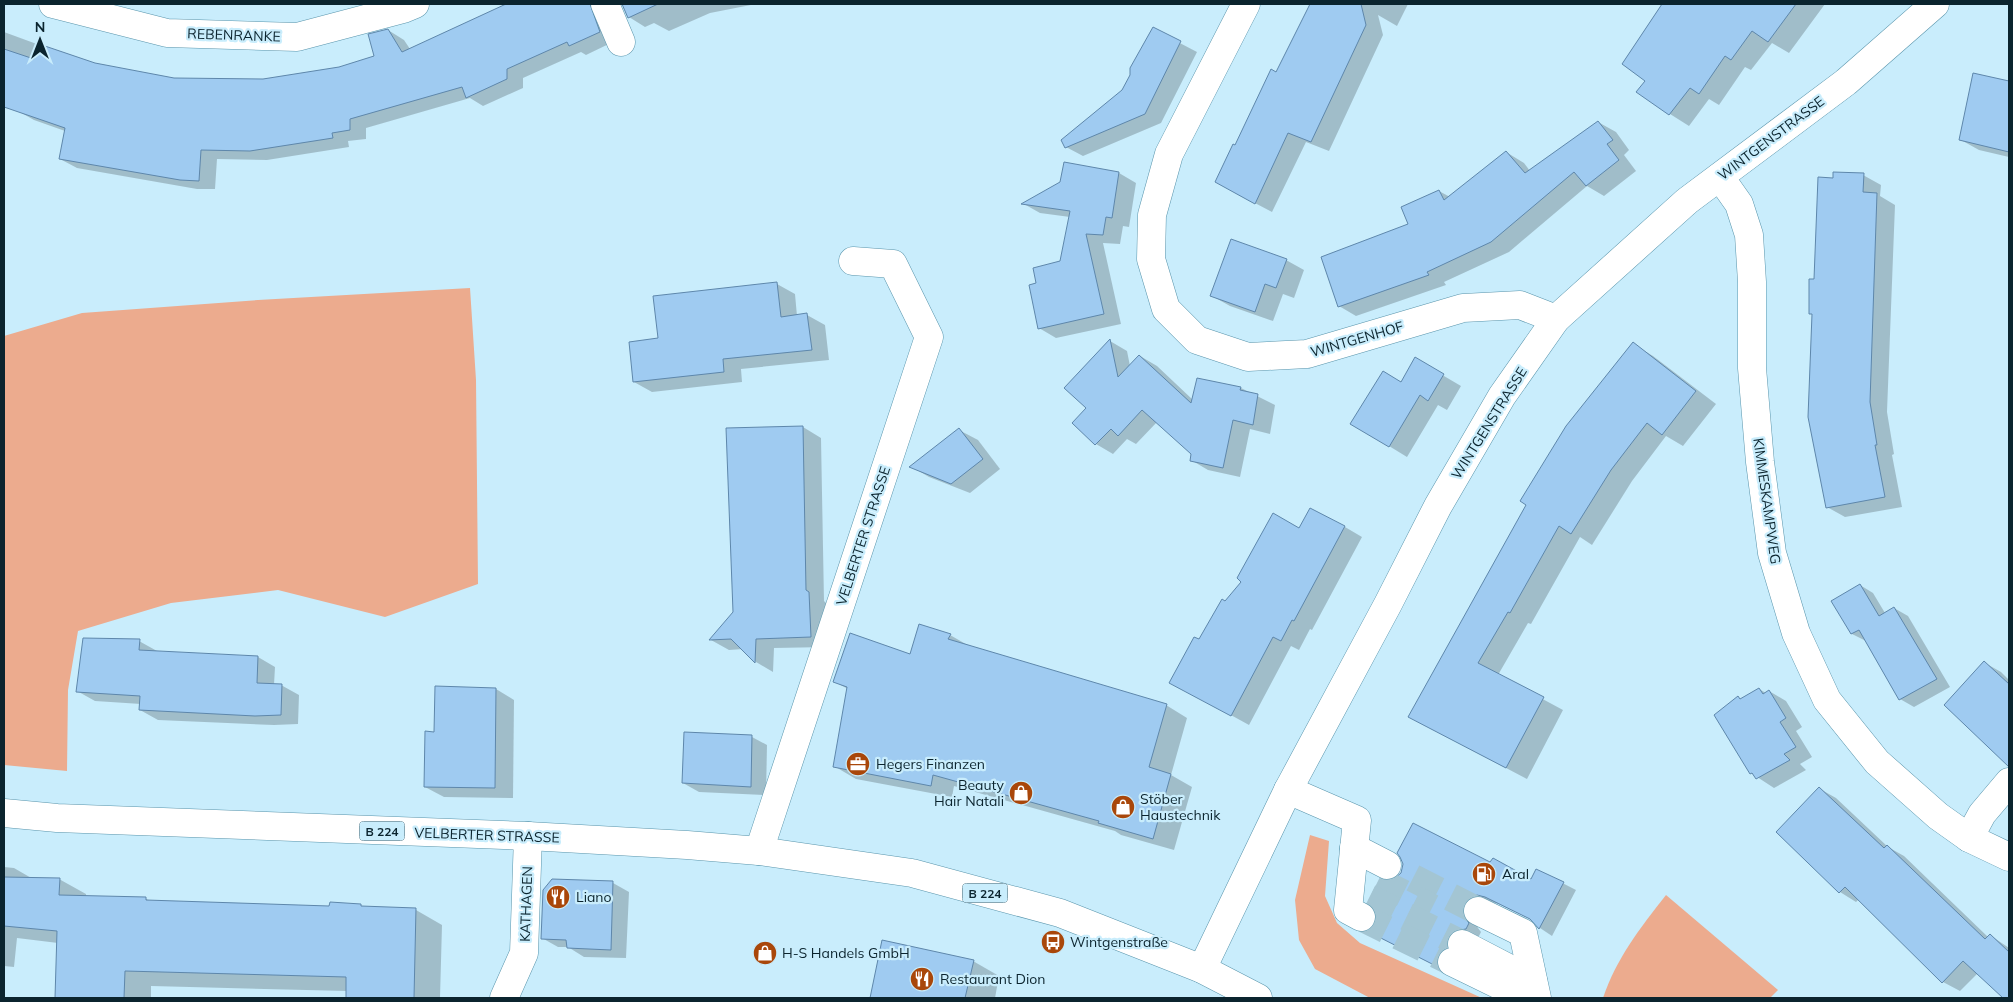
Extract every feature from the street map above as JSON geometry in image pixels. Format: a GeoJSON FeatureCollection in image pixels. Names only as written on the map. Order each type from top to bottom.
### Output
{"type":"FeatureCollection","features":[{"type":"Feature","properties":{"kind":"street","name":"REBENRANKE"},"geometry":{"type":"LineString","coordinates":[[53,4],[168,33],[297,36],[403,9],[414,4]]}},
{"type":"Feature","properties":{"kind":"street"},"geometry":{"type":"LineString","coordinates":[[605,4],[621,42]]}},
{"type":"Feature","properties":{"kind":"street","name":"WINTGENHOF"},"geometry":{"type":"LineString","coordinates":[[1246,4],[1170,154],[1152,215],[1151,259],[1166,309],[1197,340],[1248,357],[1307,354],[1463,308],[1520,305],[1556,319]]}},
{"type":"Feature","properties":{"kind":"street","name":"WINTGENSTRASSE"},"geometry":{"type":"LineString","coordinates":[[1202,969],[1288,790],[1388,604],[1438,506],[1502,396],[1556,319],[1687,201],[1846,82],[1935,4]]}},
{"type":"Feature","properties":{"kind":"street","name":"KIMMESKAMPWEG"},"geometry":{"type":"LineString","coordinates":[[1720,177],[1739,204],[1749,235],[1752,282],[1752,368],[1760,462],[1772,553],[1796,633],[1827,700],[1876,762],[1938,816],[1969,838],[2009,857]]}},
{"type":"Feature","properties":{"kind":"street","name":"VELBERTER STRASSE"},"geometry":{"type":"LineString","coordinates":[[759,851],[929,337],[893,264],[853,261]]}},
{"type":"Feature","properties":{"kind":"street"},"geometry":{"type":"LineString","coordinates":[[1969,838],[1982,814],[2009,782]]}},
{"type":"Feature","properties":{"kind":"street"},"geometry":{"type":"LineString","coordinates":[[1288,790],[1357,820],[1364,881]]}},
{"type":"Feature","properties":{"kind":"street","name":"VELBERTER STRASSE"},"geometry":{"type":"LineString","coordinates":[[4,813],[67,818],[528,836],[686,844],[759,851],[912,873],[1060,913],[1202,969]]}},
{"type":"Feature","properties":{"kind":"street","name":"KATHAGEN"},"geometry":{"type":"LineString","coordinates":[[504,998],[524,953],[528,836]]}},
{"type":"Feature","properties":{"kind":"street"},"geometry":{"type":"LineString","coordinates":[[1523,933],[1531,984],[1466,936],[1523,933]]}},
{"type":"Feature","properties":{"kind":"street","name":"B 224"},"geometry":{"type":"LineString","coordinates":[[1202,969],[1258,998]]}},
{"type":"Feature","properties":{"kind":"shaded area"},"geometry":{"type":"Polygon","coordinates":[[[470,288],[476,380],[478,584],[385,617],[278,590],[171,603],[78,631],[68,690],[67,771],[4,765],[4,336],[82,313],[258,300],[470,288]]]}},
{"type":"Feature","properties":{"kind":"shaded area"},"geometry":{"type":"Polygon","coordinates":[[[1310,835],[1329,841],[1325,896],[1337,923],[1360,943],[1482,998],[1370,998],[1315,969],[1299,940],[1295,900],[1310,835]]]}},
{"type":"Feature","properties":{"kind":"shaded area"},"geometry":{"type":"Polygon","coordinates":[[[1666,895],[1778,990],[1770,998],[1603,998],[1622,957],[1666,895]]]}},
{"type":"Feature","properties":{"kind":"building"},"geometry":{"type":"Polygon","coordinates":[[[506,4],[590,4],[600,32],[569,46],[567,42],[507,69],[507,79],[466,98],[462,87],[350,119],[350,130],[332,133],[333,138],[250,151],[201,150],[199,181],[180,180],[59,159],[65,128],[4,107],[4,49],[34,59],[39,44],[95,63],[174,78],[263,79],[339,67],[374,56],[368,34],[388,29],[402,52],[506,4]]]}},
{"type":"Feature","properties":{"kind":"building"},"geometry":{"type":"Polygon","coordinates":[[[622,4],[658,4],[628,18],[622,4]]]}},
{"type":"Feature","properties":{"kind":"building"},"geometry":{"type":"Polygon","coordinates":[[[1310,4],[1361,4],[1366,25],[1311,142],[1288,133],[1255,204],[1215,182],[1271,69],[1276,72],[1310,4]]]}},
{"type":"Feature","properties":{"kind":"building"},"geometry":{"type":"Polygon","coordinates":[[[1662,4],[1796,4],[1768,42],[1752,31],[1731,60],[1725,56],[1699,94],[1690,88],[1669,115],[1636,92],[1645,81],[1622,64],[1662,4]]]}},
{"type":"Feature","properties":{"kind":"building"},"geometry":{"type":"Polygon","coordinates":[[[1153,27],[1181,41],[1145,114],[1065,148],[1061,140],[1122,90],[1130,75],[1130,68],[1153,27]]]}},
{"type":"Feature","properties":{"kind":"building"},"geometry":{"type":"Polygon","coordinates":[[[1973,73],[2009,81],[2009,152],[1959,140],[1973,73]]]}},
{"type":"Feature","properties":{"kind":"building"},"geometry":{"type":"Polygon","coordinates":[[[1598,121],[1613,140],[1607,144],[1619,160],[1586,186],[1574,172],[1491,242],[1427,272],[1429,275],[1338,307],[1321,257],[1408,224],[1401,207],[1439,190],[1444,200],[1506,151],[1525,173],[1598,121]]]}},
{"type":"Feature","properties":{"kind":"building"},"geometry":{"type":"Polygon","coordinates":[[[1064,162],[1119,172],[1112,218],[1106,217],[1103,235],[1086,234],[1104,314],[1038,329],[1029,285],[1036,283],[1033,268],[1060,261],[1070,211],[1021,204],[1060,182],[1064,162]]]}},
{"type":"Feature","properties":{"kind":"building"},"geometry":{"type":"Polygon","coordinates":[[[1833,172],[1864,173],[1863,192],[1877,193],[1870,402],[1877,445],[1875,445],[1885,497],[1826,508],[1808,417],[1812,314],[1809,314],[1809,279],[1814,279],[1818,177],[1833,178],[1833,172]]]}},
{"type":"Feature","properties":{"kind":"building"},"geometry":{"type":"Polygon","coordinates":[[[1231,239],[1287,259],[1276,288],[1265,284],[1255,312],[1210,296],[1231,239]]]}},
{"type":"Feature","properties":{"kind":"building"},"geometry":{"type":"Polygon","coordinates":[[[777,282],[781,317],[807,313],[812,350],[723,359],[724,372],[633,382],[629,342],[658,338],[653,296],[777,282]]]}},
{"type":"Feature","properties":{"kind":"building"},"geometry":{"type":"Polygon","coordinates":[[[1110,339],[1118,377],[1139,355],[1191,403],[1197,378],[1241,387],[1240,390],[1258,394],[1253,425],[1233,420],[1223,468],[1190,461],[1191,454],[1142,410],[1118,436],[1111,429],[1095,445],[1072,423],[1086,408],[1064,388],[1110,339]]]}},
{"type":"Feature","properties":{"kind":"building"},"geometry":{"type":"Polygon","coordinates":[[[1633,342],[1696,391],[1662,435],[1647,423],[1611,470],[1571,534],[1559,526],[1510,613],[1508,612],[1478,663],[1544,697],[1506,768],[1408,717],[1526,505],[1520,501],[1566,426],[1633,342]]]}},
{"type":"Feature","properties":{"kind":"building"},"geometry":{"type":"Polygon","coordinates":[[[1415,357],[1444,374],[1428,401],[1420,395],[1389,447],[1350,424],[1383,371],[1401,382],[1415,357]]]}},
{"type":"Feature","properties":{"kind":"building"},"geometry":{"type":"Polygon","coordinates":[[[803,426],[806,590],[809,592],[811,637],[756,639],[755,663],[731,639],[709,640],[733,612],[726,428],[803,426]]]}},
{"type":"Feature","properties":{"kind":"building"},"geometry":{"type":"Polygon","coordinates":[[[959,428],[983,459],[951,484],[909,467],[959,428]]]}},
{"type":"Feature","properties":{"kind":"building"},"geometry":{"type":"Polygon","coordinates":[[[1310,508],[1345,526],[1294,621],[1292,620],[1281,641],[1273,637],[1231,716],[1169,683],[1194,637],[1199,639],[1222,599],[1225,601],[1241,582],[1237,578],[1273,513],[1299,528],[1310,508]]]}},
{"type":"Feature","properties":{"kind":"building"},"geometry":{"type":"Polygon","coordinates":[[[1860,584],[1879,616],[1894,607],[1937,679],[1899,700],[1859,630],[1851,634],[1831,601],[1860,584]]]}},
{"type":"Feature","properties":{"kind":"building"},"geometry":{"type":"Polygon","coordinates":[[[919,624],[951,634],[948,639],[1167,704],[1149,767],[1171,774],[1153,839],[1098,823],[1099,821],[933,775],[931,786],[833,767],[847,687],[833,682],[850,633],[910,654],[919,624]]]}},
{"type":"Feature","properties":{"kind":"building"},"geometry":{"type":"Polygon","coordinates":[[[83,638],[140,639],[139,650],[258,656],[257,683],[282,684],[281,715],[255,716],[139,710],[140,696],[76,692],[83,638]]]}},
{"type":"Feature","properties":{"kind":"building"},"geometry":{"type":"Polygon","coordinates":[[[1984,661],[2009,684],[2009,767],[1944,705],[1984,661]]]}},
{"type":"Feature","properties":{"kind":"building"},"geometry":{"type":"Polygon","coordinates":[[[435,686],[496,688],[495,788],[424,787],[425,731],[434,732],[435,686]]]}},
{"type":"Feature","properties":{"kind":"building"},"geometry":{"type":"Polygon","coordinates":[[[1759,688],[1763,694],[1769,690],[1786,718],[1780,722],[1796,747],[1784,754],[1790,760],[1756,779],[1752,773],[1750,774],[1714,715],[1738,696],[1740,699],[1759,688]]]}},
{"type":"Feature","properties":{"kind":"building"},"geometry":{"type":"Polygon","coordinates":[[[684,732],[752,735],[751,787],[682,783],[684,732]]]}},
{"type":"Feature","properties":{"kind":"building"},"geometry":{"type":"Polygon","coordinates":[[[1819,787],[1884,848],[1887,845],[1985,939],[1990,934],[2009,952],[2009,998],[2003,998],[1963,961],[1942,983],[1845,887],[1839,893],[1776,832],[1819,787]]]}},
{"type":"Feature","properties":{"kind":"building"},"geometry":{"type":"Polygon","coordinates":[[[1413,823],[1490,862],[1493,858],[1531,879],[1536,869],[1564,882],[1539,929],[1530,919],[1477,895],[1470,898],[1464,904],[1462,912],[1469,923],[1466,929],[1454,931],[1448,936],[1447,948],[1443,949],[1438,956],[1438,967],[1367,931],[1374,925],[1377,917],[1374,909],[1369,904],[1382,879],[1388,881],[1401,873],[1403,864],[1397,853],[1413,823]]]}},
{"type":"Feature","properties":{"kind":"building"},"geometry":{"type":"Polygon","coordinates":[[[4,877],[60,878],[59,895],[146,897],[146,900],[329,906],[330,902],[361,904],[361,906],[416,908],[414,998],[346,998],[346,977],[125,971],[124,998],[55,998],[57,931],[4,926],[4,877]]]}},
{"type":"Feature","properties":{"kind":"building"},"geometry":{"type":"Polygon","coordinates":[[[552,879],[613,881],[611,950],[567,948],[566,940],[541,939],[543,890],[552,879]]]}},
{"type":"Feature","properties":{"kind":"building","name":"Restaurant Dion"},"geometry":{"type":"Polygon","coordinates":[[[882,940],[974,960],[965,998],[870,998],[882,940]]]}},
{"type":"Feature","properties":{"kind":"tunnel"},"geometry":{"type":"LineString","coordinates":[[1413,878],[1478,911]]}},
{"type":"Feature","properties":{"kind":"tunnel"},"geometry":{"type":"LineString","coordinates":[[1378,881],[1432,908]]}},
{"type":"Feature","properties":{"kind":"tunnel"},"geometry":{"type":"LineString","coordinates":[[1369,898],[1462,944]]}},
{"type":"Feature","properties":{"kind":"tunnel"},"geometry":{"type":"LineString","coordinates":[[1361,917],[1452,962]]}},
{"type":"Feature","properties":{"kind":"place","name":"Hegers Finanzen"},"geometry":{"type":"Point","coordinates":[858,764]}},
{"type":"Feature","properties":{"kind":"place","name":"Beauty Hair Natali"},"geometry":{"type":"Point","coordinates":[1021,793]}},
{"type":"Feature","properties":{"kind":"place","name":"Stöber Haustechnik"},"geometry":{"type":"Point","coordinates":[1123,807]}},
{"type":"Feature","properties":{"kind":"place","name":"Aral"},"geometry":{"type":"Point","coordinates":[1484,874]}},
{"type":"Feature","properties":{"kind":"place","name":"Liano"},"geometry":{"type":"Point","coordinates":[558,897]}},
{"type":"Feature","properties":{"kind":"place","name":"Wintgenstraße"},"geometry":{"type":"Point","coordinates":[1053,942]}},
{"type":"Feature","properties":{"kind":"place","name":"H-S Handels GmbH"},"geometry":{"type":"Point","coordinates":[765,953]}},
{"type":"Feature","properties":{"kind":"place","name":"Restaurant Dion"},"geometry":{"type":"Point","coordinates":[922,979]}}]}
